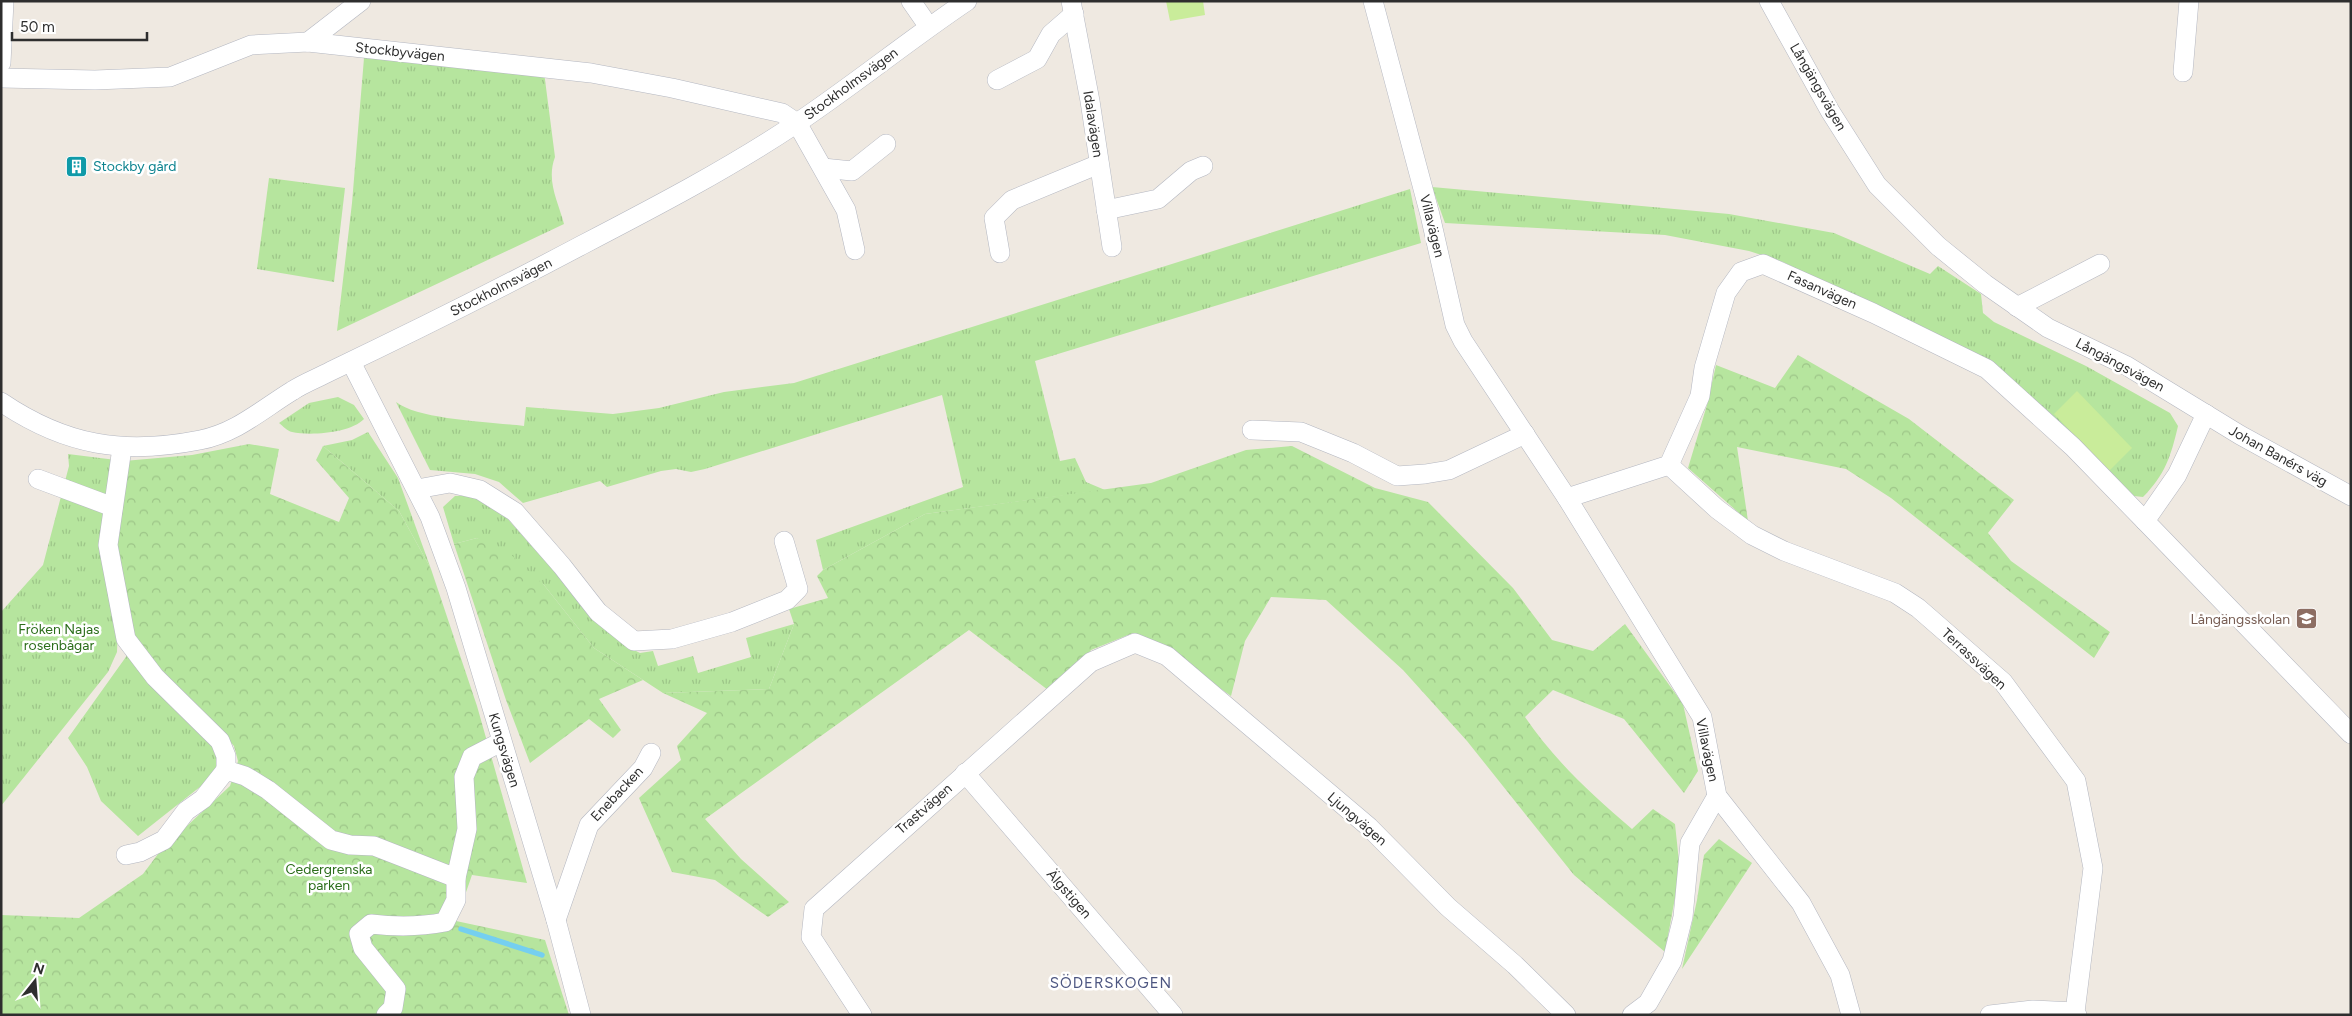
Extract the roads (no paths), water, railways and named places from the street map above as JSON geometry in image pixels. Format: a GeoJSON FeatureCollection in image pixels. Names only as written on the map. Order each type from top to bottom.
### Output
{"type":"FeatureCollection","features":[{"type":"Feature","properties":{"kind":"street"},"geometry":{"type":"LineString","coordinates":[[1,63],[4,1]]}},
{"type":"Feature","properties":{"kind":"street"},"geometry":{"type":"LineString","coordinates":[[308,42],[361,1]]}},
{"type":"Feature","properties":{"kind":"street"},"geometry":{"type":"LineString","coordinates":[[911,1],[928,27]]}},
{"type":"Feature","properties":{"kind":"street","name":"Stockholmsvägen"},"geometry":{"type":"LineString","coordinates":[[1,402],[54,431],[92,443],[122,448],[144,448],[202,440],[232,430],[292,391],[683,193],[797,123],[928,27],[967,1]]}},
{"type":"Feature","properties":{"kind":"street","name":"Villavägen"},"geometry":{"type":"LineString","coordinates":[[1373,1],[1430,215],[1455,325],[1463,341],[1567,498],[1702,717],[1717,796],[1801,903],[1840,975],[1851,1015]]}},
{"type":"Feature","properties":{"kind":"street","name":"Långängsvägen"},"geometry":{"type":"LineString","coordinates":[[1769,1],[1830,111],[1877,185],[1938,246],[1985,284],[2048,328],[2127,366],[2206,414]]}},
{"type":"Feature","properties":{"kind":"street"},"geometry":{"type":"LineString","coordinates":[[2183,72],[2189,1]]}},
{"type":"Feature","properties":{"kind":"street"},"geometry":{"type":"LineString","coordinates":[[997,80],[1038,58],[1051,34],[1072,7]]}},
{"type":"Feature","properties":{"kind":"street","name":"Idalavägen"},"geometry":{"type":"LineString","coordinates":[[1072,7],[1112,247]]}},
{"type":"Feature","properties":{"kind":"street","name":"Stockbyvägen"},"geometry":{"type":"LineString","coordinates":[[1,78],[95,80],[170,77],[252,46],[308,42],[591,73],[672,88],[782,113],[797,123]]}},
{"type":"Feature","properties":{"kind":"street"},"geometry":{"type":"LineString","coordinates":[[797,123],[846,210],[856,250]]}},
{"type":"Feature","properties":{"kind":"street"},"geometry":{"type":"LineString","coordinates":[[823,168],[852,171],[886,144]]}},
{"type":"Feature","properties":{"kind":"street"},"geometry":{"type":"LineString","coordinates":[[1000,253],[994,218],[1012,200],[1099,164]]}},
{"type":"Feature","properties":{"kind":"street"},"geometry":{"type":"LineString","coordinates":[[1106,210],[1158,199],[1191,171],[1203,166]]}},
{"type":"Feature","properties":{"kind":"street","name":"Fasanvägen"},"geometry":{"type":"LineString","coordinates":[[1669,465],[1700,396],[1704,368],[1726,293],[1741,272],[1763,264],[1874,314],[1987,370],[2073,447],[2145,521]]}},
{"type":"Feature","properties":{"kind":"street"},"geometry":{"type":"LineString","coordinates":[[2017,307],[2100,264]]}},
{"type":"Feature","properties":{"kind":"street"},"geometry":{"type":"LineString","coordinates":[[1985,284],[1995,307],[2022,325],[2048,328]]}},
{"type":"Feature","properties":{"kind":"street","name":"Kungsvägen"},"geometry":{"type":"LineString","coordinates":[[351,362],[430,517],[456,588],[556,920],[581,1015]]}},
{"type":"Feature","properties":{"kind":"street"},"geometry":{"type":"LineString","coordinates":[[2206,414],[2177,475],[2145,521],[2351,734]]}},
{"type":"Feature","properties":{"kind":"street","name":"Johan Banérs väg"},"geometry":{"type":"LineString","coordinates":[[2206,414],[2240,435],[2351,496]]}},
{"type":"Feature","properties":{"kind":"street"},"geometry":{"type":"LineString","coordinates":[[1252,430],[1301,432],[1353,453],[1397,476],[1450,470],[1524,434]]}},
{"type":"Feature","properties":{"kind":"street"},"geometry":{"type":"LineString","coordinates":[[122,448],[108,545],[126,639],[155,677],[220,741],[226,756],[226,770],[203,798],[186,810],[164,840],[140,852],[126,856]]}},
{"type":"Feature","properties":{"kind":"street"},"geometry":{"type":"LineString","coordinates":[[1567,498],[1669,465]]}},
{"type":"Feature","properties":{"kind":"street","name":"Terrassvägen"},"geometry":{"type":"LineString","coordinates":[[1669,465],[1716,509],[1752,535],[1784,551],[1895,593],[1918,608],[2002,682],[2020,705],[2076,781],[2093,868],[2076,1013]]}},
{"type":"Feature","properties":{"kind":"street"},"geometry":{"type":"LineString","coordinates":[[38,479],[113,507]]}},
{"type":"Feature","properties":{"kind":"street"},"geometry":{"type":"LineString","coordinates":[[416,489],[450,483],[480,490],[515,512],[562,566],[598,612],[634,641],[672,639],[732,622],[787,600],[798,589],[784,541]]}},
{"type":"Feature","properties":{"kind":"street","name":"Trastvägen"},"geometry":{"type":"LineString","coordinates":[[862,1015],[811,937],[814,909],[1091,662],[1134,643]]}},
{"type":"Feature","properties":{"kind":"street","name":"Ljungvägen"},"geometry":{"type":"LineString","coordinates":[[1134,643],[1167,656],[1370,827],[1448,907],[1515,965],[1566,1015]]}},
{"type":"Feature","properties":{"kind":"street"},"geometry":{"type":"LineString","coordinates":[[386,1015],[392,1008],[396,989],[363,948],[359,934],[371,924],[398,927],[446,922],[456,900],[456,878],[467,829],[464,777],[472,757],[501,742]]}},
{"type":"Feature","properties":{"kind":"street","name":"Enebacken"},"geometry":{"type":"LineString","coordinates":[[556,920],[589,824],[644,768],[651,753]]}},
{"type":"Feature","properties":{"kind":"street"},"geometry":{"type":"LineString","coordinates":[[226,770],[245,776],[268,790],[331,840],[350,845],[374,846],[456,878]]}},
{"type":"Feature","properties":{"kind":"street","name":"Älgstigen"},"geometry":{"type":"LineString","coordinates":[[965,773],[1173,1015]]}},
{"type":"Feature","properties":{"kind":"street"},"geometry":{"type":"LineString","coordinates":[[1632,1015],[1648,1003],[1672,960],[1683,917],[1690,843],[1717,796]]}},
{"type":"Feature","properties":{"kind":"street"},"geometry":{"type":"LineString","coordinates":[[1990,1015],[2033,1010],[2076,1013]]}},
{"type":"Feature","properties":{"kind":"waterway"},"geometry":{"type":"LineString","coordinates":[[461,929],[542,955]]}},
{"type":"Feature","properties":{"kind":"place","name":"Stockby gård"},"geometry":{"type":"Point","coordinates":[77,166]}},
{"type":"Feature","properties":{"kind":"place","name":"Långängsskolan"},"geometry":{"type":"Point","coordinates":[2306,619]}},
{"type":"Feature","properties":{"kind":"district","name":"SÖDERSKOGEN"},"geometry":{"type":"Point","coordinates":[1111,983]}},
{"type":"Feature","properties":{"kind":"park label","name":"Fröken Najas rosenbågar"},"geometry":{"type":"Point","coordinates":[59,638]}},
{"type":"Feature","properties":{"kind":"park label","name":"Cedergrenska parken"},"geometry":{"type":"Point","coordinates":[329,878]}}]}
